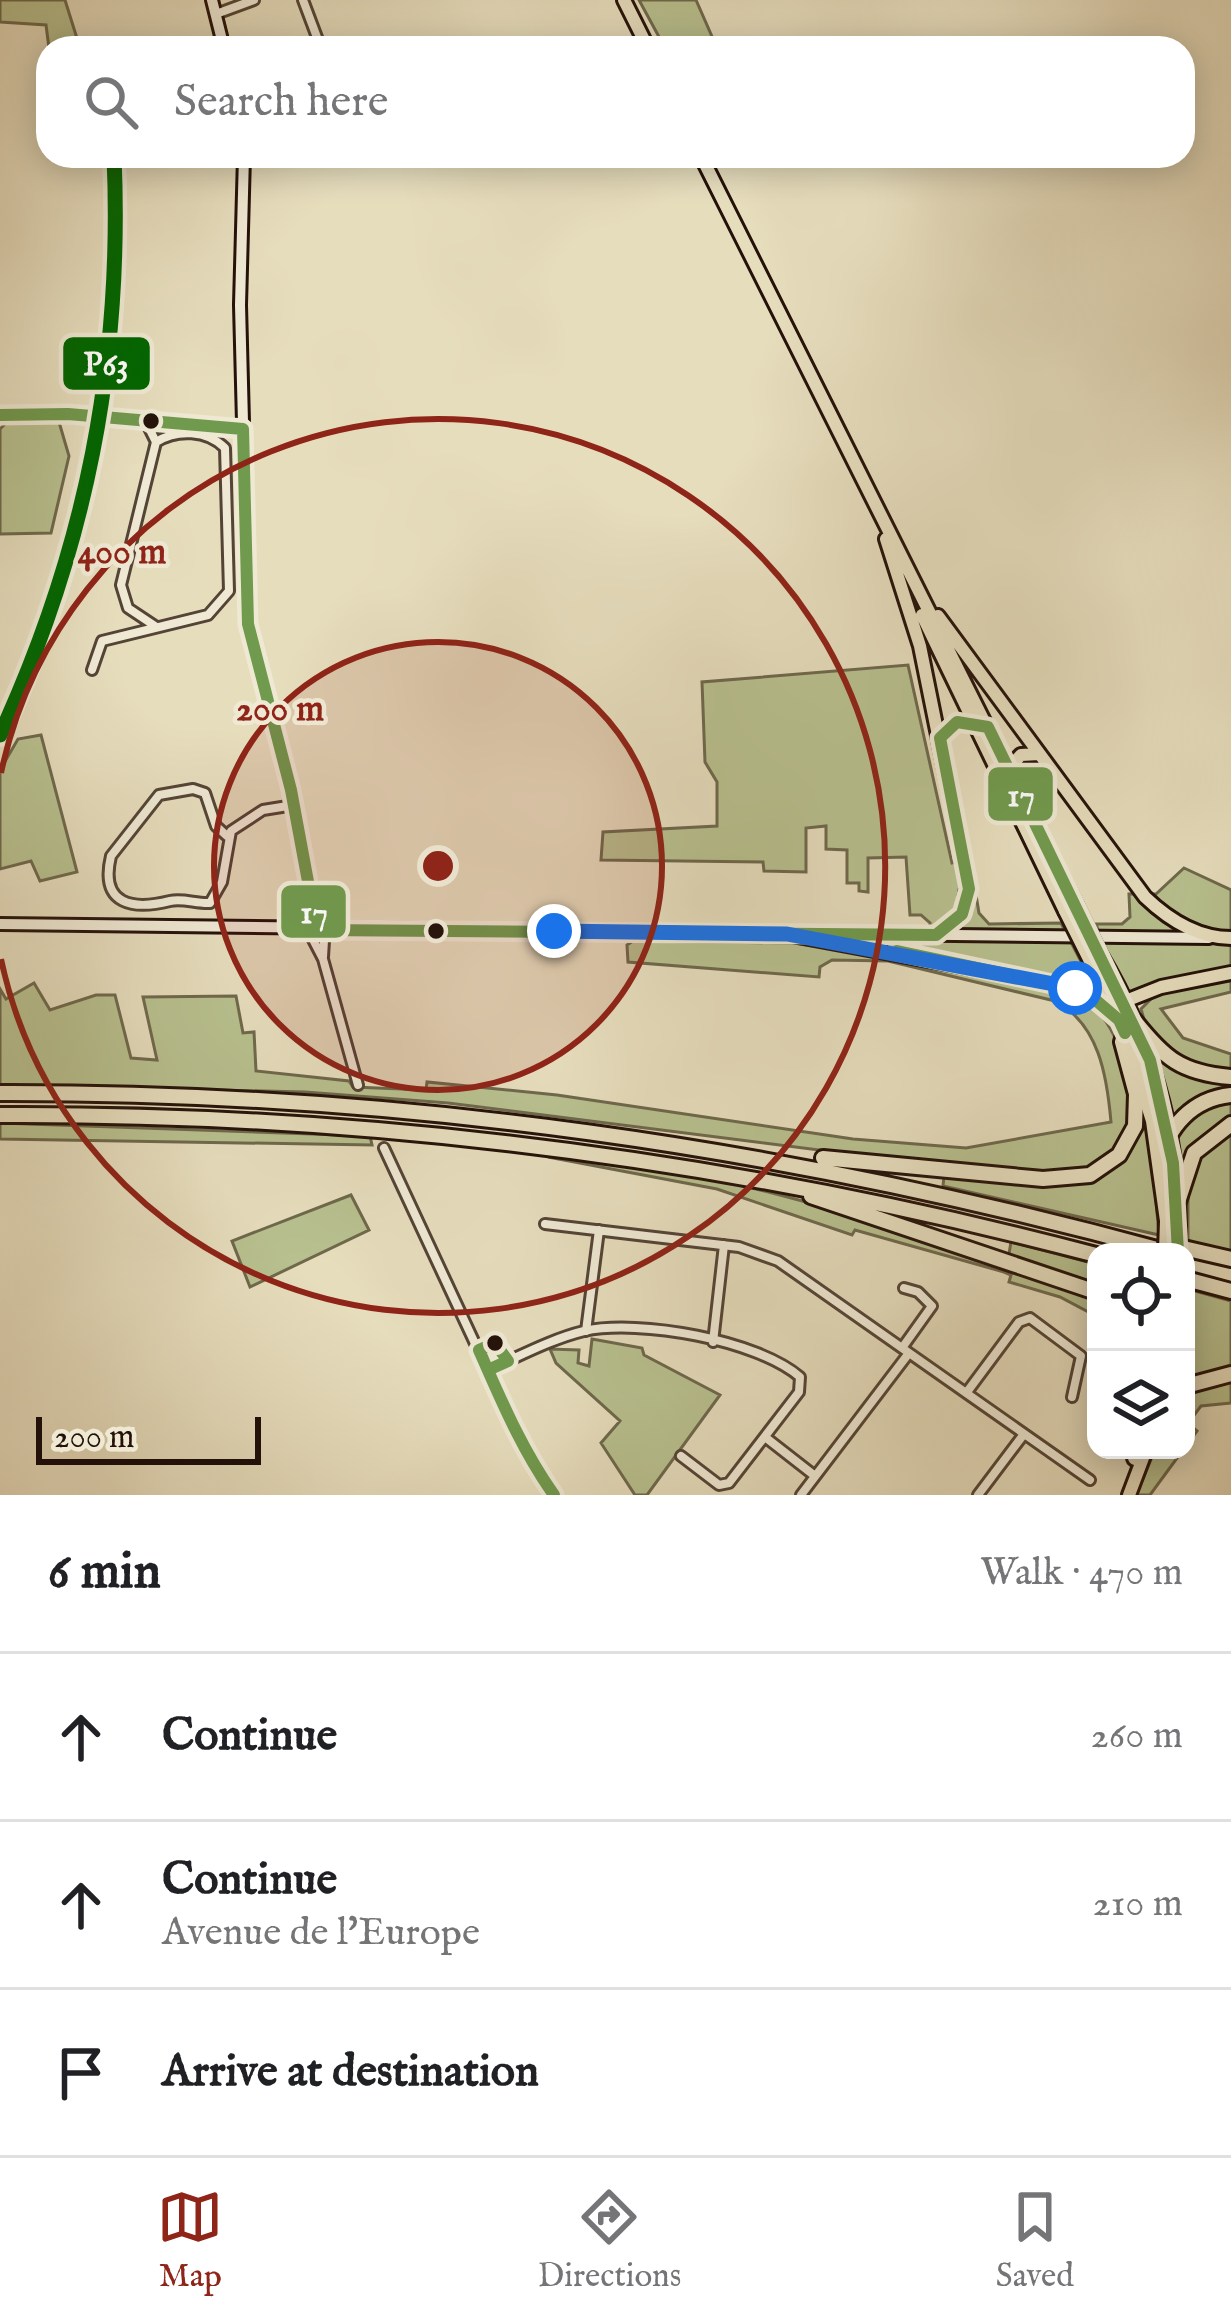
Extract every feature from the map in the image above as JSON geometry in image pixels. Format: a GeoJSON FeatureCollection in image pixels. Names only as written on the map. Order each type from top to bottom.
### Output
{"type":"FeatureCollection","features":[{"type":"Feature","properties":{"kind":"highway"},"geometry":{"type":"LineString","coordinates":[[0,1094],[349,1104],[872,1165],[1043,1179],[1084,1177],[1116,1159],[1134,1130],[1138,1108],[1122,1042],[1126,1024],[1173,1064],[1195,1074],[1231,1077]]}},
{"type":"Feature","properties":{"kind":"highway"},"geometry":{"type":"LineString","coordinates":[[1160,1163],[1169,1137],[1195,1106],[1231,1095]]}},
{"type":"Feature","properties":{"kind":"highway"},"geometry":{"type":"LineString","coordinates":[[0,1115],[350,1126],[685,1164],[888,1203],[1087,1253]]}},
{"type":"Feature","properties":{"kind":"highway"},"geometry":{"type":"LineString","coordinates":[[1178,1202],[1194,1153],[1231,1124]]}},
{"type":"Feature","properties":{"kind":"highway"},"geometry":{"type":"LineString","coordinates":[[689,1143],[879,1179],[1231,1259]]}},
{"type":"Feature","properties":{"kind":"highway"},"geometry":{"type":"LineString","coordinates":[[685,1164],[859,1209],[1087,1289]]}},
{"type":"Feature","properties":{"kind":"highway"},"geometry":{"type":"LineString","coordinates":[[1082,1228],[1134,1243]]}},
{"type":"Feature","properties":{"kind":"highway"},"geometry":{"type":"LineString","coordinates":[[1195,1259],[1231,1269]]}},
{"type":"Feature","properties":{"kind":"highway"},"geometry":{"type":"LineString","coordinates":[[1195,1281],[1231,1291]]}},
{"type":"Feature","properties":{"kind":"main road"},"geometry":{"type":"LineString","coordinates":[[212,0],[221,36]]}},
{"type":"Feature","properties":{"kind":"main road"},"geometry":{"type":"LineString","coordinates":[[624,0],[642,36]]}},
{"type":"Feature","properties":{"kind":"main road"},"geometry":{"type":"LineString","coordinates":[[244,168],[246,597],[253,647],[294,805],[316,926]]}},
{"type":"Feature","properties":{"kind":"main road"},"geometry":{"type":"LineString","coordinates":[[707,168],[872,505],[970,720],[1071,908]]}},
{"type":"Feature","properties":{"kind":"main road"},"geometry":{"type":"LineString","coordinates":[[0,415],[86,415],[243,429]]}},
{"type":"Feature","properties":{"kind":"main road"},"geometry":{"type":"LineString","coordinates":[[872,505],[1008,766],[1094,957],[1126,1002],[1126,1024],[1176,1243]]}},
{"type":"Feature","properties":{"kind":"main road"},"geometry":{"type":"LineString","coordinates":[[886,538],[915,626],[969,890],[962,914],[936,935]]}},
{"type":"Feature","properties":{"kind":"main road"},"geometry":{"type":"LineString","coordinates":[[905,564],[1145,897],[1176,922],[1213,938]]}},
{"type":"Feature","properties":{"kind":"main road"},"geometry":{"type":"LineString","coordinates":[[940,739],[953,724],[970,720],[988,727]]}},
{"type":"Feature","properties":{"kind":"main road"},"geometry":{"type":"LineString","coordinates":[[1009,795],[1004,778],[1008,766],[1021,754],[1039,754]]}},
{"type":"Feature","properties":{"kind":"main road"},"geometry":{"type":"LineString","coordinates":[[0,924],[1231,938]]}},
{"type":"Feature","properties":{"kind":"main road"},"geometry":{"type":"LineString","coordinates":[[787,934],[1075,988],[1093,994],[1126,1024]]}},
{"type":"Feature","properties":{"kind":"main road"},"geometry":{"type":"LineString","coordinates":[[1094,957],[1106,993],[1152,1067],[1178,1202],[1168,1243]]}},
{"type":"Feature","properties":{"kind":"main road"},"geometry":{"type":"LineString","coordinates":[[1106,993],[1126,1002],[1162,987],[1231,973]]}},
{"type":"Feature","properties":{"kind":"main road"},"geometry":{"type":"LineString","coordinates":[[1075,988],[1098,977]]}},
{"type":"Feature","properties":{"kind":"main road"},"geometry":{"type":"LineString","coordinates":[[1126,1495],[1137,1459]]}},
{"type":"Feature","properties":{"kind":"street"},"geometry":{"type":"LineString","coordinates":[[216,14],[254,0]]}},
{"type":"Feature","properties":{"kind":"street"},"geometry":{"type":"LineString","coordinates":[[303,0],[316,36]]}},
{"type":"Feature","properties":{"kind":"street"},"geometry":{"type":"LineString","coordinates":[[126,633],[128,608],[121,578],[156,442],[146,422]]}},
{"type":"Feature","properties":{"kind":"street"},"geometry":{"type":"LineString","coordinates":[[92,670],[100,642],[218,607],[227,596],[227,451],[218,440],[199,435],[174,433],[156,442]]}},
{"type":"Feature","properties":{"kind":"street"},"geometry":{"type":"LineString","coordinates":[[227,596],[246,597]]}},
{"type":"Feature","properties":{"kind":"street"},"geometry":{"type":"LineString","coordinates":[[128,608],[157,626]]}},
{"type":"Feature","properties":{"kind":"street"},"geometry":{"type":"LineString","coordinates":[[189,790],[205,793],[215,826],[227,836],[230,848],[222,882],[210,903],[176,899],[146,908],[117,896],[110,859],[156,797],[189,790]]}},
{"type":"Feature","properties":{"kind":"street"},"geometry":{"type":"LineString","coordinates":[[227,836],[263,810],[294,805]]}},
{"type":"Feature","properties":{"kind":"street"},"geometry":{"type":"LineString","coordinates":[[316,926],[358,1085]]}},
{"type":"Feature","properties":{"kind":"street"},"geometry":{"type":"LineString","coordinates":[[316,926],[322,959]]}},
{"type":"Feature","properties":{"kind":"street"},"geometry":{"type":"LineString","coordinates":[[384,1148],[526,1453],[554,1495]]}},
{"type":"Feature","properties":{"kind":"street"},"geometry":{"type":"LineString","coordinates":[[545,1224],[724,1245],[794,1269],[1090,1480]]}},
{"type":"Feature","properties":{"kind":"street"},"geometry":{"type":"LineString","coordinates":[[586,1331],[598,1230]]}},
{"type":"Feature","properties":{"kind":"street"},"geometry":{"type":"LineString","coordinates":[[713,1342],[724,1245]]}},
{"type":"Feature","properties":{"kind":"street"},"geometry":{"type":"LineString","coordinates":[[801,1495],[932,1306],[919,1292],[904,1288]]}},
{"type":"Feature","properties":{"kind":"street"},"geometry":{"type":"LineString","coordinates":[[967,1392],[1019,1322],[1030,1318],[1082,1356],[1072,1397]]}},
{"type":"Feature","properties":{"kind":"street"},"geometry":{"type":"LineString","coordinates":[[488,1370],[586,1331],[628,1328],[776,1358],[802,1382],[725,1485],[681,1456]]}},
{"type":"Feature","properties":{"kind":"street"},"geometry":{"type":"LineString","coordinates":[[995,1495],[981,1491],[1024,1434]]}},
{"type":"Feature","properties":{"kind":"street"},"geometry":{"type":"LineString","coordinates":[[765,1437],[815,1476]]}},
{"type":"Feature","properties":{"kind":"green space"},"geometry":{"type":"Polygon","coordinates":[[[0,0],[65,0],[76,36],[47,36],[46,25],[0,22],[0,0]]]}},
{"type":"Feature","properties":{"kind":"green space"},"geometry":{"type":"Polygon","coordinates":[[[639,0],[696,0],[712,36],[658,36],[639,0]]]}},
{"type":"Feature","properties":{"kind":"green space"},"geometry":{"type":"Polygon","coordinates":[[[59,422],[69,456],[51,533],[0,534],[0,429],[6,423],[59,422]]]}},
{"type":"Feature","properties":{"kind":"green space"},"geometry":{"type":"Polygon","coordinates":[[[908,665],[952,863],[970,859],[979,913],[989,924],[1061,923],[1087,973],[1074,993],[1112,1031],[1124,1064],[1130,1118],[1150,1132],[1159,1235],[943,1186],[945,1166],[448,1103],[305,1092],[0,1085],[0,989],[6,999],[34,983],[50,1010],[96,995],[115,995],[131,1058],[157,1060],[143,997],[236,996],[243,1033],[254,1032],[256,1071],[349,1081],[353,1087],[426,1090],[427,1082],[557,1095],[853,1139],[966,1148],[1111,1122],[1103,1070],[1091,1037],[1055,1001],[888,961],[832,960],[820,967],[819,977],[628,962],[627,945],[633,941],[794,943],[889,957],[891,942],[929,941],[930,923],[921,915],[910,915],[906,857],[868,858],[868,892],[859,891],[859,883],[847,883],[847,850],[826,849],[826,826],[806,828],[806,872],[764,871],[763,862],[601,860],[603,832],[717,826],[717,782],[705,762],[702,682],[908,665]]]}},
{"type":"Feature","properties":{"kind":"green space"},"geometry":{"type":"Polygon","coordinates":[[[41,735],[77,872],[40,881],[31,861],[0,869],[0,770],[18,739],[41,735]]]}},
{"type":"Feature","properties":{"kind":"green space"},"geometry":{"type":"Polygon","coordinates":[[[1184,868],[1231,890],[1231,969],[1130,994],[1106,954],[1096,924],[1122,924],[1130,917],[1129,894],[1156,894],[1184,868]]]}},
{"type":"Feature","properties":{"kind":"green space"},"geometry":{"type":"Polygon","coordinates":[[[1231,979],[1231,992],[1161,1009],[1183,1038],[1231,1054],[1231,1251],[1188,1243],[1188,1174],[1178,1167],[1170,1109],[1141,1009],[1155,995],[1231,979]]]}},
{"type":"Feature","properties":{"kind":"green space"},"geometry":{"type":"Polygon","coordinates":[[[0,1123],[370,1136],[372,1145],[0,1139],[0,1123]]]}},
{"type":"Feature","properties":{"kind":"green space"},"geometry":{"type":"Polygon","coordinates":[[[548,1157],[665,1170],[781,1195],[1007,1265],[1011,1242],[1087,1262],[1087,1311],[1060,1297],[1009,1282],[1011,1275],[1004,1272],[855,1230],[852,1235],[717,1189],[548,1157]]]}},
{"type":"Feature","properties":{"kind":"green space"},"geometry":{"type":"Polygon","coordinates":[[[351,1195],[369,1230],[250,1287],[232,1241],[351,1195]]]}},
{"type":"Feature","properties":{"kind":"green space"},"geometry":{"type":"Polygon","coordinates":[[[1195,1291],[1231,1301],[1231,1403],[1201,1406],[1195,1414],[1195,1291]]]}},
{"type":"Feature","properties":{"kind":"green space"},"geometry":{"type":"Polygon","coordinates":[[[592,1339],[642,1348],[644,1355],[720,1395],[647,1495],[635,1495],[601,1443],[620,1421],[556,1363],[550,1349],[579,1350],[578,1363],[589,1366],[592,1339]]]}},
{"type":"Feature","properties":{"kind":"green space"},"geometry":{"type":"Polygon","coordinates":[[[1151,1459],[1176,1459],[1150,1495],[1136,1495],[1151,1459]]]}},
{"type":"Feature","properties":{"kind":"transit line","name":"P63"},"geometry":{"type":"LineString","coordinates":[[0,735],[55,595],[93,453],[112,307],[114,168]]}},
{"type":"Feature","properties":{"kind":"transit line","name":"17"},"geometry":{"type":"LineString","coordinates":[[0,415],[68,414],[243,429]]}},
{"type":"Feature","properties":{"kind":"transit line","name":"17"},"geometry":{"type":"LineString","coordinates":[[243,429],[248,624],[291,790],[317,930],[936,935],[962,914],[969,889],[940,738],[957,722],[988,727],[1150,1060],[1173,1163],[1177,1243]]}},
{"type":"Feature","properties":{"kind":"transit line","name":"17"},"geometry":{"type":"LineString","coordinates":[[897,951],[1085,991],[1119,1020],[1125,1033]]}},
{"type":"Feature","properties":{"kind":"transit line"},"geometry":{"type":"LineString","coordinates":[[488,1370],[508,1361],[495,1343],[479,1350],[504,1406],[522,1443],[554,1495]]}},
{"type":"Feature","properties":{"kind":"route"},"geometry":{"type":"LineString","coordinates":[[554,931],[787,934],[903,952],[1075,988]]}}]}
